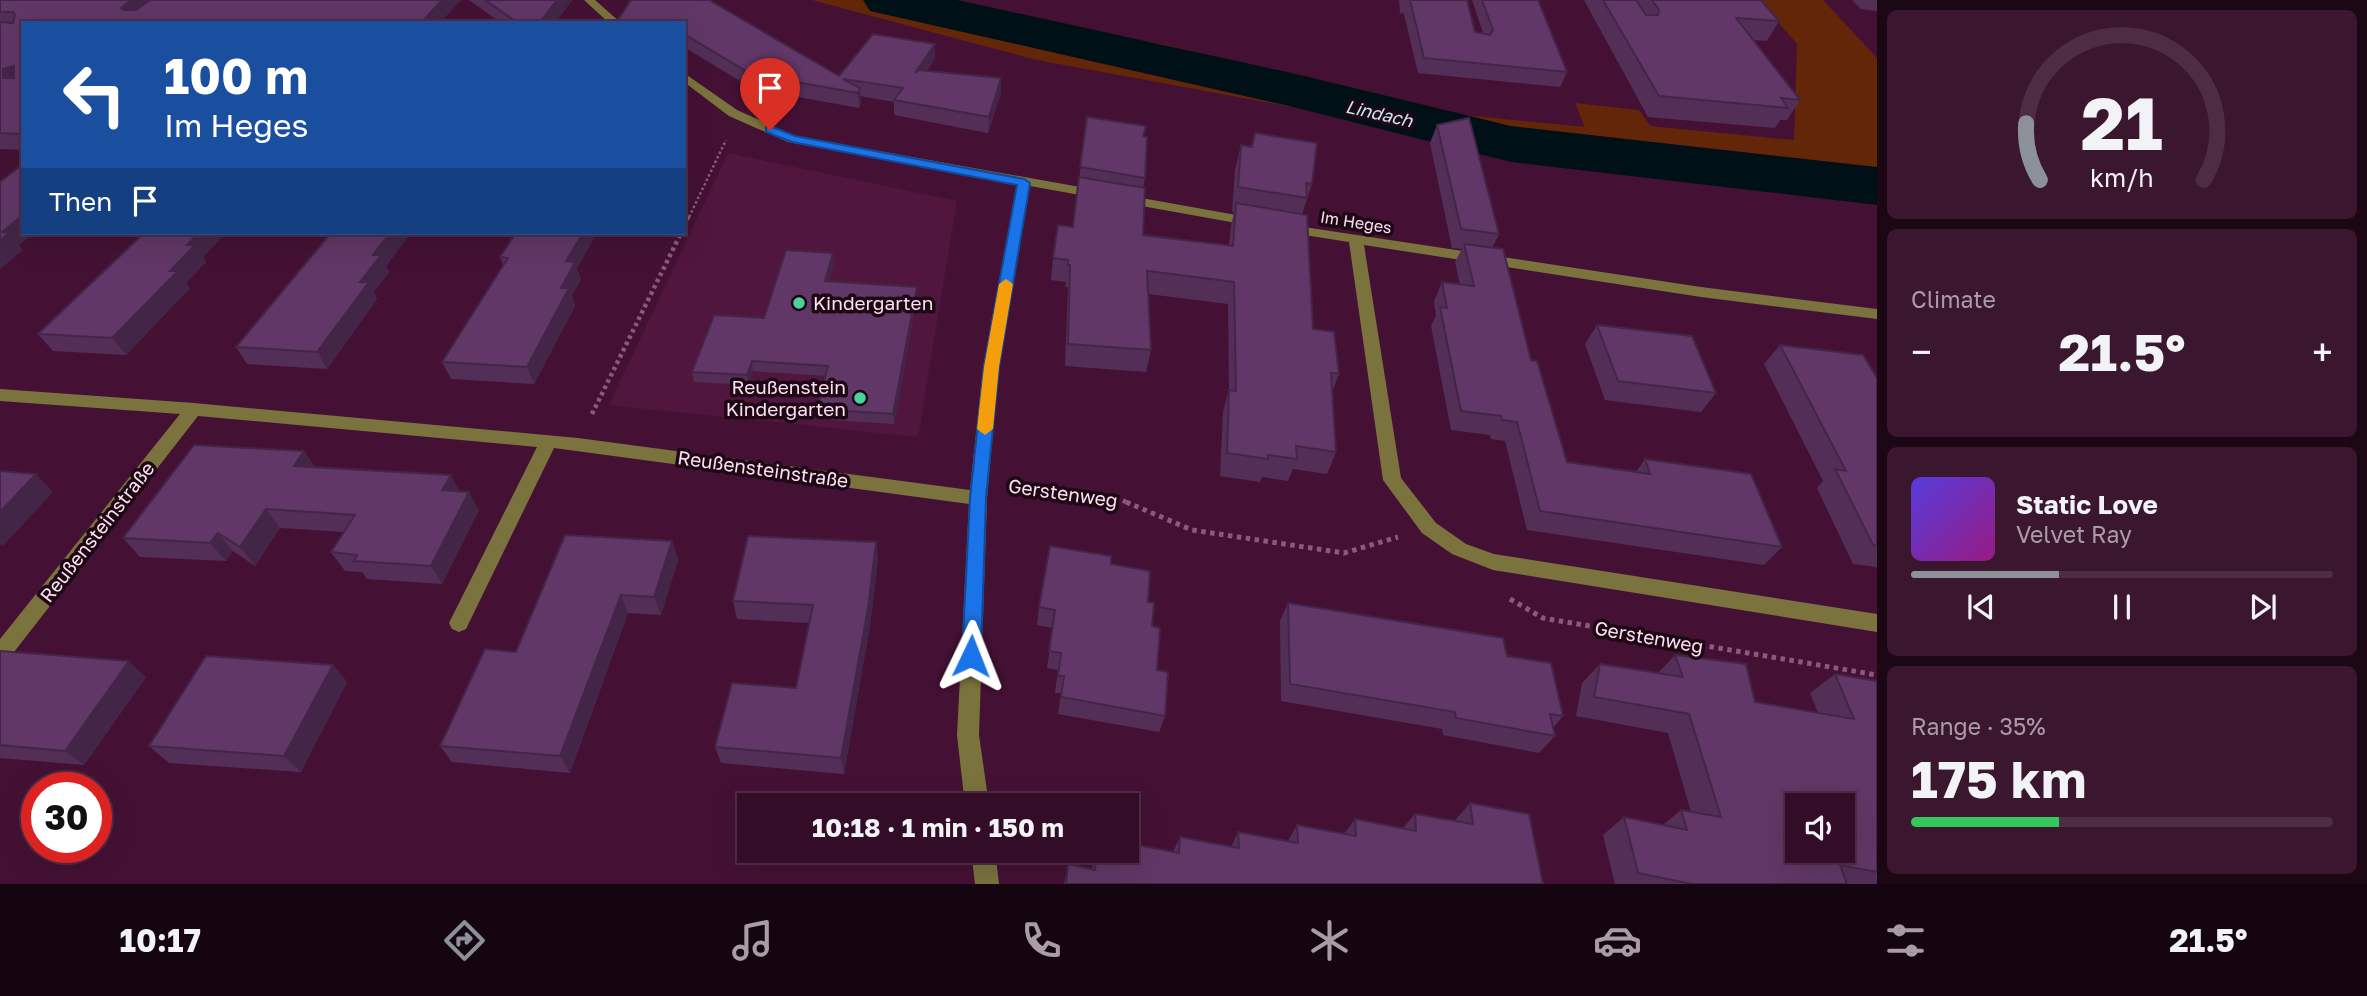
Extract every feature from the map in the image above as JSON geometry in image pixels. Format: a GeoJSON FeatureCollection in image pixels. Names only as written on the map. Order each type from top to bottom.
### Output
{"type":"FeatureCollection","features":[{"type":"Feature","properties":{"kind":"street"},"geometry":{"type":"LineString","coordinates":[[589,0],[614,21]]}},
{"type":"Feature","properties":{"kind":"street","name":"Im Heges"},"geometry":{"type":"LineString","coordinates":[[686,78],[733,113],[792,139],[1024,183],[1356,240],[1701,292],[1877,314]]}},
{"type":"Feature","properties":{"kind":"street"},"geometry":{"type":"LineString","coordinates":[[975,793],[968,735],[979,489],[991,367],[1024,183]]}},
{"type":"Feature","properties":{"kind":"street"},"geometry":{"type":"LineString","coordinates":[[1356,240],[1392,480],[1429,528],[1459,549],[1493,562],[1877,623]]}},
{"type":"Feature","properties":{"kind":"street","name":"Reußensteinstraße"},"geometry":{"type":"LineString","coordinates":[[0,395],[194,409],[578,443],[979,489]]}},
{"type":"Feature","properties":{"kind":"street","name":"Reußensteinstraße"},"geometry":{"type":"LineString","coordinates":[[0,655],[194,409]]}},
{"type":"Feature","properties":{"kind":"street"},"geometry":{"type":"LineString","coordinates":[[459,623],[549,441]]}},
{"type":"Feature","properties":{"kind":"street"},"geometry":{"type":"LineString","coordinates":[[985,863],[987,884]]}},
{"type":"Feature","properties":{"kind":"path"},"geometry":{"type":"LineString","coordinates":[[686,222],[727,138],[748,121]]}},
{"type":"Feature","properties":{"kind":"path"},"geometry":{"type":"LineString","coordinates":[[578,443],[680,235]]}},
{"type":"Feature","properties":{"kind":"path","name":"Gerstenweg"},"geometry":{"type":"LineString","coordinates":[[979,489],[1122,500],[1192,530],[1344,553],[1429,528]]}},
{"type":"Feature","properties":{"kind":"path","name":"Gerstenweg"},"geometry":{"type":"LineString","coordinates":[[1508,599],[1543,618],[1877,676]]}},
{"type":"Feature","properties":{"kind":"shaded area"},"geometry":{"type":"Polygon","coordinates":[[[812,0],[928,0],[1171,46],[1443,113],[1585,127],[1575,103],[1639,110],[1650,126],[1794,140],[1797,44],[1759,0],[1823,0],[1877,58],[1877,205],[1484,153],[1298,108],[1037,60],[812,0]]]}},
{"type":"Feature","properties":{"kind":"shaded area","name":"Kindergarten"},"geometry":{"type":"Polygon","coordinates":[[[728,153],[957,201],[918,437],[609,405],[728,153]]]}},
{"type":"Feature","properties":{"kind":"building"},"geometry":{"type":"Polygon","coordinates":[[[0,0],[131,0],[121,8],[136,10],[150,0],[442,0],[423,21],[21,21],[21,134],[0,133],[0,22],[13,23],[13,12],[0,12],[0,0]],[[14,66],[3,69],[3,78],[14,78],[14,66]]]}},
{"type":"Feature","properties":{"kind":"building"},"geometry":{"type":"Polygon","coordinates":[[[485,0],[557,0],[541,21],[515,21],[485,0]]]}},
{"type":"Feature","properties":{"kind":"building"},"geometry":{"type":"Polygon","coordinates":[[[631,0],[709,0],[839,76],[873,34],[935,44],[915,73],[918,70],[1001,78],[989,117],[894,100],[903,88],[843,79],[860,88],[858,93],[751,74],[686,35],[686,21],[617,21],[631,0]]]}},
{"type":"Feature","properties":{"kind":"building"},"geometry":{"type":"Polygon","coordinates":[[[1410,0],[1467,0],[1475,32],[1490,35],[1493,30],[1482,0],[1538,0],[1567,72],[1424,58],[1410,0]]]}},
{"type":"Feature","properties":{"kind":"building"},"geometry":{"type":"Polygon","coordinates":[[[1603,0],[1636,0],[1646,15],[1658,15],[1659,10],[1652,0],[1761,0],[1779,21],[1736,18],[1800,100],[1781,98],[1788,108],[1659,96],[1603,0]]]}},
{"type":"Feature","properties":{"kind":"building"},"geometry":{"type":"Polygon","coordinates":[[[1087,117],[1146,126],[1143,136],[1147,137],[1145,178],[1080,167],[1087,117]]]}},
{"type":"Feature","properties":{"kind":"building"},"geometry":{"type":"Polygon","coordinates":[[[1469,118],[1499,234],[1461,229],[1437,125],[1469,118]]]}},
{"type":"Feature","properties":{"kind":"building"},"geometry":{"type":"Polygon","coordinates":[[[1255,133],[1317,143],[1312,184],[1306,183],[1307,198],[1238,187],[1241,145],[1252,147],[1255,133]]]}},
{"type":"Feature","properties":{"kind":"building"},"geometry":{"type":"Polygon","coordinates":[[[21,166],[21,217],[2,232],[9,233],[0,240],[0,182],[21,166]]]}},
{"type":"Feature","properties":{"kind":"building"},"geometry":{"type":"Polygon","coordinates":[[[1079,177],[1145,188],[1143,235],[1233,246],[1236,203],[1307,215],[1313,329],[1334,332],[1339,374],[1331,373],[1336,452],[1296,446],[1297,459],[1268,455],[1268,459],[1227,453],[1229,390],[1236,391],[1234,282],[1147,271],[1151,350],[1068,344],[1070,265],[1068,260],[1053,258],[1058,225],[1073,227],[1079,177]]]}},
{"type":"Feature","properties":{"kind":"building"},"geometry":{"type":"Polygon","coordinates":[[[142,235],[197,235],[187,245],[195,245],[170,271],[178,271],[112,338],[38,334],[142,235]]]}},
{"type":"Feature","properties":{"kind":"building"},"geometry":{"type":"Polygon","coordinates":[[[329,235],[388,235],[373,255],[381,255],[360,282],[369,282],[317,352],[236,347],[329,235]]]}},
{"type":"Feature","properties":{"kind":"building"},"geometry":{"type":"Polygon","coordinates":[[[515,235],[582,235],[566,261],[575,262],[561,288],[569,288],[527,367],[442,362],[508,258],[500,257],[515,235]]]}},
{"type":"Feature","properties":{"kind":"building"},"geometry":{"type":"Polygon","coordinates":[[[1464,244],[1503,249],[1531,360],[1537,361],[1567,462],[1650,474],[1645,459],[1751,474],[1782,547],[1540,511],[1517,422],[1502,420],[1501,416],[1461,411],[1440,307],[1447,308],[1442,282],[1474,286],[1464,244]]]}},
{"type":"Feature","properties":{"kind":"building"},"geometry":{"type":"Polygon","coordinates":[[[786,250],[833,253],[825,281],[917,287],[893,414],[817,409],[828,366],[752,361],[747,375],[692,372],[714,315],[764,318],[786,250]]]}},
{"type":"Feature","properties":{"kind":"building"},"geometry":{"type":"Polygon","coordinates":[[[1597,325],[1692,336],[1716,393],[1618,381],[1597,325]]]}},
{"type":"Feature","properties":{"kind":"building"},"geometry":{"type":"Polygon","coordinates":[[[1780,345],[1863,355],[1877,378],[1877,546],[1873,545],[1835,469],[1846,471],[1780,345]]]}},
{"type":"Feature","properties":{"kind":"building"},"geometry":{"type":"Polygon","coordinates":[[[194,445],[304,451],[294,466],[451,475],[442,490],[469,492],[431,566],[354,561],[357,555],[331,552],[355,515],[266,509],[240,547],[218,533],[210,543],[123,538],[194,445]]]}},
{"type":"Feature","properties":{"kind":"building"},"geometry":{"type":"Polygon","coordinates":[[[0,471],[36,474],[0,512],[0,471]]]}},
{"type":"Feature","properties":{"kind":"building"},"geometry":{"type":"Polygon","coordinates":[[[565,535],[672,541],[654,597],[621,595],[560,756],[440,746],[485,649],[516,652],[565,535]]]}},
{"type":"Feature","properties":{"kind":"building"},"geometry":{"type":"Polygon","coordinates":[[[748,536],[876,542],[868,608],[841,758],[715,747],[732,683],[796,688],[813,605],[733,601],[748,536]]]}},
{"type":"Feature","properties":{"kind":"building"},"geometry":{"type":"Polygon","coordinates":[[[1050,546],[1111,556],[1111,564],[1150,571],[1148,602],[1154,603],[1152,626],[1160,628],[1157,670],[1168,672],[1165,716],[1061,697],[1064,676],[1058,676],[1061,653],[1049,651],[1055,610],[1039,607],[1050,546]]]}},
{"type":"Feature","properties":{"kind":"building"},"geometry":{"type":"Polygon","coordinates":[[[1288,603],[1503,638],[1507,656],[1551,663],[1563,716],[1550,714],[1555,736],[1456,718],[1455,712],[1290,684],[1288,603]]]}},
{"type":"Feature","properties":{"kind":"building"},"geometry":{"type":"Polygon","coordinates":[[[0,651],[129,661],[65,751],[0,745],[0,651]]]}},
{"type":"Feature","properties":{"kind":"building"},"geometry":{"type":"Polygon","coordinates":[[[1675,655],[1746,664],[1755,702],[1854,719],[1835,674],[1877,681],[1877,872],[1840,865],[1847,884],[1692,884],[1638,873],[1624,817],[1687,830],[1681,810],[1721,817],[1689,714],[1594,697],[1600,664],[1683,677],[1675,655]]]}},
{"type":"Feature","properties":{"kind":"building"},"geometry":{"type":"Polygon","coordinates":[[[206,656],[333,665],[284,756],[149,746],[206,656]]]}},
{"type":"Feature","properties":{"kind":"building"},"geometry":{"type":"Polygon","coordinates":[[[1470,803],[1529,814],[1543,884],[1066,884],[1068,864],[1095,870],[1096,863],[1139,863],[1139,845],[1179,853],[1180,837],[1239,848],[1238,832],[1298,843],[1297,825],[1356,836],[1355,819],[1416,831],[1415,814],[1473,824],[1470,803]]]}},
{"type":"Feature","properties":{"kind":"waterway","name":"Lindach"},"geometry":{"type":"LineString","coordinates":[[888,0],[1292,90],[1511,144],[1877,186]]}},
{"type":"Feature","properties":{"kind":"slow traffic"},"geometry":{"type":"LineString","coordinates":[[985,429],[991,367],[1006,284]]}},
{"type":"Feature","properties":{"kind":"place","name":"Kindergarten"},"geometry":{"type":"Point","coordinates":[799,303]}},
{"type":"Feature","properties":{"kind":"place","name":"Reußenstein Kindergarten"},"geometry":{"type":"Point","coordinates":[860,398]}},
{"type":"Feature","properties":{"kind":"route"},"geometry":{"type":"LineString","coordinates":[[770,130],[792,139],[1024,183],[991,367],[978,498],[971,656]]}}]}
